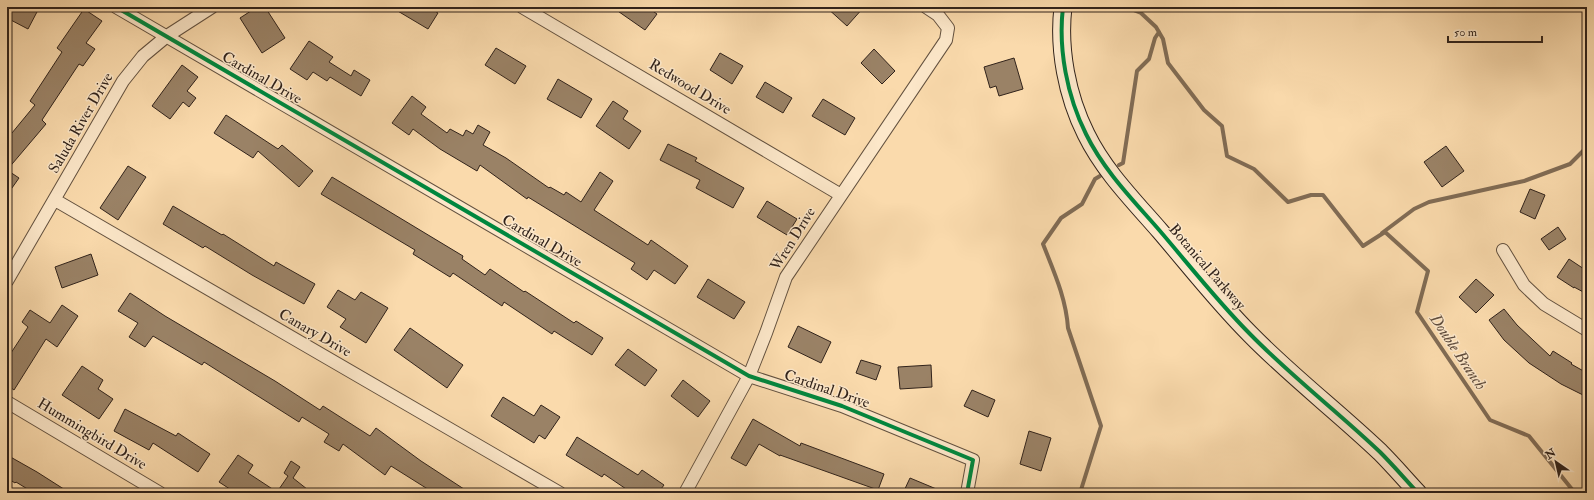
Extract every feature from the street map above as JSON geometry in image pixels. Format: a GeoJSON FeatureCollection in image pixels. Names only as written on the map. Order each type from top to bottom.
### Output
{"type":"FeatureCollection","features":[{"type":"Feature","properties":{"kind":"street","name":"Cardinal Drive"},"geometry":{"type":"LineString","coordinates":[[116,7],[749,376],[842,406],[973,460],[967,493]]}},
{"type":"Feature","properties":{"kind":"street","name":"Saluda River Drive"},"geometry":{"type":"LineString","coordinates":[[7,281],[123,81],[144,56],[167,36],[212,7]]}},
{"type":"Feature","properties":{"kind":"street","name":"Redwood Drive"},"geometry":{"type":"LineString","coordinates":[[522,7],[841,195]]}},
{"type":"Feature","properties":{"kind":"street","name":"Wren Drive"},"geometry":{"type":"LineString","coordinates":[[685,493],[749,376],[786,277],[946,40],[948,28],[938,15],[926,7]]}},
{"type":"Feature","properties":{"kind":"street","name":"Botanical Parkway"},"geometry":{"type":"LineString","coordinates":[[1063,7],[1061,23],[1063,51],[1073,101],[1086,135],[1106,166],[1250,334],[1379,452],[1418,493]]}},
{"type":"Feature","properties":{"kind":"street","name":"Canary Drive"},"geometry":{"type":"LineString","coordinates":[[55,200],[560,493]]}},
{"type":"Feature","properties":{"kind":"street"},"geometry":{"type":"LineString","coordinates":[[1503,250],[1524,285],[1539,300],[1587,330]]}},
{"type":"Feature","properties":{"kind":"street","name":"Hummingbird Drive"},"geometry":{"type":"LineString","coordinates":[[7,402],[160,493]]}},
{"type":"Feature","properties":{"kind":"building"},"geometry":{"type":"Polygon","coordinates":[[[7,7],[31,7],[38,10],[28,29],[7,18],[7,7]]]}},
{"type":"Feature","properties":{"kind":"building"},"geometry":{"type":"Polygon","coordinates":[[[257,7],[265,7],[285,38],[262,53],[240,18],[257,7]]]}},
{"type":"Feature","properties":{"kind":"building"},"geometry":{"type":"Polygon","coordinates":[[[391,7],[428,7],[438,13],[428,29],[391,7]]]}},
{"type":"Feature","properties":{"kind":"building"},"geometry":{"type":"Polygon","coordinates":[[[612,7],[647,7],[657,14],[645,30],[612,7]]]}},
{"type":"Feature","properties":{"kind":"building"},"geometry":{"type":"Polygon","coordinates":[[[826,7],[864,7],[847,26],[826,7]]]}},
{"type":"Feature","properties":{"kind":"building"},"geometry":{"type":"Polygon","coordinates":[[[84,9],[102,21],[86,43],[95,49],[83,66],[79,64],[42,120],[46,124],[7,170],[7,139],[35,105],[30,101],[62,52],[57,48],[84,9]]]}},
{"type":"Feature","properties":{"kind":"building"},"geometry":{"type":"Polygon","coordinates":[[[309,41],[333,57],[329,62],[351,76],[354,70],[370,80],[361,96],[330,77],[327,81],[313,72],[307,80],[290,69],[309,41]]]}},
{"type":"Feature","properties":{"kind":"building"},"geometry":{"type":"Polygon","coordinates":[[[496,48],[526,66],[515,84],[485,65],[496,48]]]}},
{"type":"Feature","properties":{"kind":"building"},"geometry":{"type":"Polygon","coordinates":[[[874,49],[895,71],[882,84],[861,63],[874,49]]]}},
{"type":"Feature","properties":{"kind":"building"},"geometry":{"type":"Polygon","coordinates":[[[720,53],[743,66],[732,84],[710,70],[720,53]]]}},
{"type":"Feature","properties":{"kind":"building"},"geometry":{"type":"Polygon","coordinates":[[[1014,58],[1023,89],[999,96],[996,86],[990,88],[984,67],[1014,58]]]}},
{"type":"Feature","properties":{"kind":"building"},"geometry":{"type":"Polygon","coordinates":[[[182,65],[198,77],[187,91],[196,98],[189,107],[183,102],[170,119],[152,106],[182,65]]]}},
{"type":"Feature","properties":{"kind":"building"},"geometry":{"type":"Polygon","coordinates":[[[558,79],[592,99],[581,118],[547,99],[558,79]]]}},
{"type":"Feature","properties":{"kind":"building"},"geometry":{"type":"Polygon","coordinates":[[[765,82],[792,98],[783,113],[756,97],[765,82]]]}},
{"type":"Feature","properties":{"kind":"building"},"geometry":{"type":"Polygon","coordinates":[[[412,96],[426,107],[421,114],[447,133],[450,129],[463,136],[466,130],[473,134],[478,125],[490,132],[483,145],[506,158],[549,188],[550,187],[564,195],[566,192],[581,202],[600,172],[613,181],[594,210],[648,245],[651,240],[688,266],[675,284],[654,270],[647,280],[631,269],[635,263],[528,197],[527,199],[480,165],[477,171],[440,149],[413,129],[409,135],[392,123],[412,96]]]}},
{"type":"Feature","properties":{"kind":"building"},"geometry":{"type":"Polygon","coordinates":[[[823,99],[855,118],[845,135],[812,116],[823,99]]]}},
{"type":"Feature","properties":{"kind":"building"},"geometry":{"type":"Polygon","coordinates":[[[613,101],[628,111],[623,119],[641,131],[629,149],[596,126],[613,101]]]}},
{"type":"Feature","properties":{"kind":"building"},"geometry":{"type":"Polygon","coordinates":[[[226,115],[278,149],[282,145],[313,171],[299,187],[258,151],[253,158],[214,133],[226,115]]]}},
{"type":"Feature","properties":{"kind":"building"},"geometry":{"type":"Polygon","coordinates":[[[668,144],[697,158],[695,161],[744,188],[733,208],[696,188],[700,180],[660,160],[668,144]]]}},
{"type":"Feature","properties":{"kind":"building"},"geometry":{"type":"Polygon","coordinates":[[[1446,146],[1464,171],[1442,187],[1424,162],[1446,146]]]}},
{"type":"Feature","properties":{"kind":"building"},"geometry":{"type":"Polygon","coordinates":[[[128,166],[146,177],[118,220],[100,208],[128,166]]]}},
{"type":"Feature","properties":{"kind":"building"},"geometry":{"type":"Polygon","coordinates":[[[7,170],[19,178],[7,195],[7,170]]]}},
{"type":"Feature","properties":{"kind":"building"},"geometry":{"type":"Polygon","coordinates":[[[332,177],[463,256],[462,259],[485,275],[490,269],[574,323],[576,321],[603,338],[592,355],[554,331],[552,334],[504,302],[502,306],[453,273],[450,277],[413,254],[415,250],[321,194],[332,177]]]}},
{"type":"Feature","properties":{"kind":"building"},"geometry":{"type":"Polygon","coordinates":[[[1530,189],[1545,195],[1535,219],[1520,212],[1530,189]]]}},
{"type":"Feature","properties":{"kind":"building"},"geometry":{"type":"Polygon","coordinates":[[[767,201],[797,219],[787,235],[757,217],[767,201]]]}},
{"type":"Feature","properties":{"kind":"building"},"geometry":{"type":"Polygon","coordinates":[[[173,206],[222,235],[223,234],[274,266],[276,262],[315,284],[304,304],[252,275],[205,246],[203,248],[163,224],[173,206]]]}},
{"type":"Feature","properties":{"kind":"building"},"geometry":{"type":"Polygon","coordinates":[[[1558,227],[1566,239],[1549,250],[1541,239],[1558,227]]]}},
{"type":"Feature","properties":{"kind":"building"},"geometry":{"type":"Polygon","coordinates":[[[91,254],[98,275],[62,288],[55,267],[91,254]]]}},
{"type":"Feature","properties":{"kind":"building"},"geometry":{"type":"Polygon","coordinates":[[[1569,259],[1587,271],[1587,294],[1557,277],[1569,259]]]}},
{"type":"Feature","properties":{"kind":"building"},"geometry":{"type":"Polygon","coordinates":[[[708,279],[745,302],[734,319],[697,297],[708,279]]]}},
{"type":"Feature","properties":{"kind":"building"},"geometry":{"type":"Polygon","coordinates":[[[1476,279],[1494,295],[1476,313],[1459,297],[1476,279]]]}},
{"type":"Feature","properties":{"kind":"building"},"geometry":{"type":"Polygon","coordinates":[[[338,290],[355,300],[361,292],[388,308],[366,343],[340,327],[346,319],[327,307],[338,290]]]}},
{"type":"Feature","properties":{"kind":"building"},"geometry":{"type":"Polygon","coordinates":[[[130,293],[165,316],[275,381],[320,410],[323,406],[370,436],[376,428],[421,461],[470,493],[434,493],[391,466],[385,475],[343,444],[339,451],[324,442],[329,434],[302,417],[299,422],[204,362],[202,365],[153,336],[145,347],[129,337],[138,323],[118,311],[130,293]]]}},
{"type":"Feature","properties":{"kind":"building"},"geometry":{"type":"Polygon","coordinates":[[[62,305],[78,316],[57,347],[46,339],[14,390],[7,385],[7,359],[28,327],[22,322],[30,310],[50,323],[62,305]]]}},
{"type":"Feature","properties":{"kind":"building"},"geometry":{"type":"Polygon","coordinates":[[[1504,309],[1517,325],[1550,356],[1553,351],[1587,373],[1587,397],[1561,384],[1529,363],[1504,340],[1489,320],[1504,309]]]}},
{"type":"Feature","properties":{"kind":"building"},"geometry":{"type":"Polygon","coordinates":[[[798,326],[831,342],[821,363],[788,347],[798,326]]]}},
{"type":"Feature","properties":{"kind":"building"},"geometry":{"type":"Polygon","coordinates":[[[410,328],[463,365],[447,388],[394,350],[410,328]]]}},
{"type":"Feature","properties":{"kind":"building"},"geometry":{"type":"Polygon","coordinates":[[[628,349],[657,370],[645,386],[615,365],[628,349]]]}},
{"type":"Feature","properties":{"kind":"building"},"geometry":{"type":"Polygon","coordinates":[[[861,360],[881,366],[876,380],[856,373],[861,360]]]}},
{"type":"Feature","properties":{"kind":"building"},"geometry":{"type":"Polygon","coordinates":[[[931,365],[932,387],[900,389],[898,367],[931,365]]]}},
{"type":"Feature","properties":{"kind":"building"},"geometry":{"type":"Polygon","coordinates":[[[82,366],[103,380],[98,389],[113,399],[99,419],[62,395],[82,366]]]}},
{"type":"Feature","properties":{"kind":"building"},"geometry":{"type":"Polygon","coordinates":[[[683,380],[710,401],[698,417],[671,396],[683,380]]]}},
{"type":"Feature","properties":{"kind":"building"},"geometry":{"type":"Polygon","coordinates":[[[972,390],[995,400],[988,417],[964,406],[972,390]]]}},
{"type":"Feature","properties":{"kind":"building"},"geometry":{"type":"Polygon","coordinates":[[[503,397],[534,416],[541,405],[560,417],[545,439],[539,435],[534,443],[491,416],[503,397]]]}},
{"type":"Feature","properties":{"kind":"building"},"geometry":{"type":"Polygon","coordinates":[[[125,409],[176,436],[178,433],[210,454],[198,472],[153,443],[149,450],[114,431],[125,409]]]}},
{"type":"Feature","properties":{"kind":"building"},"geometry":{"type":"Polygon","coordinates":[[[753,419],[800,446],[801,443],[884,474],[878,490],[780,456],[759,444],[746,466],[731,458],[753,419]]]}},
{"type":"Feature","properties":{"kind":"building"},"geometry":{"type":"Polygon","coordinates":[[[1029,431],[1051,438],[1041,471],[1020,464],[1029,431]]]}},
{"type":"Feature","properties":{"kind":"building"},"geometry":{"type":"Polygon","coordinates":[[[577,437],[638,475],[642,470],[664,485],[658,493],[632,493],[604,474],[602,477],[566,455],[577,437]]]}},
{"type":"Feature","properties":{"kind":"building"},"geometry":{"type":"Polygon","coordinates":[[[7,455],[70,493],[34,493],[16,482],[15,483],[7,478],[7,455]]]}},
{"type":"Feature","properties":{"kind":"building"},"geometry":{"type":"Polygon","coordinates":[[[238,455],[253,465],[248,473],[277,492],[288,476],[284,473],[291,461],[300,467],[293,478],[312,493],[236,493],[219,482],[238,455]]]}},
{"type":"Feature","properties":{"kind":"building"},"geometry":{"type":"Polygon","coordinates":[[[910,478],[946,493],[903,493],[910,478]]]}},
{"type":"Feature","properties":{"kind":"waterway","name":"Double Branch"},"geometry":{"type":"LineString","coordinates":[[1126,7],[1141,13],[1156,27],[1163,39],[1168,63],[1204,110],[1222,126],[1227,156],[1254,169],[1288,202],[1311,195],[1323,195],[1363,246]]}},
{"type":"Feature","properties":{"kind":"waterway"},"geometry":{"type":"LineString","coordinates":[[1119,165],[1123,163],[1137,71],[1149,59],[1155,38],[1159,32]]}},
{"type":"Feature","properties":{"kind":"waterway"},"geometry":{"type":"LineString","coordinates":[[1382,233],[1414,209],[1429,202],[1524,181],[1570,164],[1587,147]]}},
{"type":"Feature","properties":{"kind":"waterway"},"geometry":{"type":"LineString","coordinates":[[1080,493],[1101,426],[1068,328],[1065,306],[1059,285],[1043,244],[1061,218],[1082,204],[1095,179],[1100,176]]}},
{"type":"Feature","properties":{"kind":"waterway","name":"Double Branch"},"geometry":{"type":"LineString","coordinates":[[1363,246],[1385,232],[1428,271],[1417,312],[1490,420],[1529,436],[1575,493]]}},
{"type":"Feature","properties":{"kind":"cycle path"},"geometry":{"type":"LineString","coordinates":[[116,7],[749,376],[842,406],[973,460],[967,493]]}},
{"type":"Feature","properties":{"kind":"cycle path"},"geometry":{"type":"LineString","coordinates":[[1063,7],[1063,56],[1069,88],[1079,119],[1086,134],[1093,148],[1110,173],[1238,322],[1282,365],[1380,452],[1418,493]]}}]}
